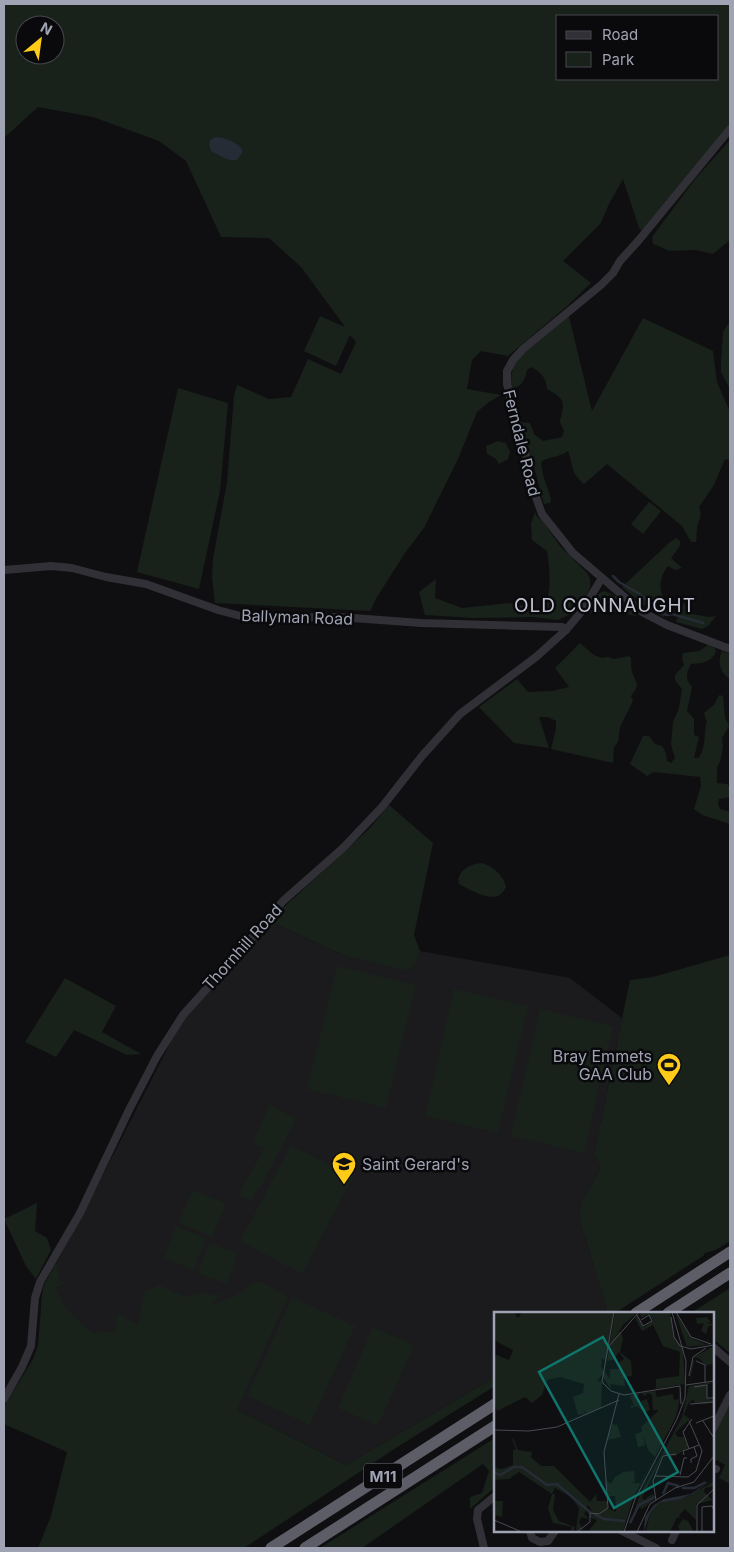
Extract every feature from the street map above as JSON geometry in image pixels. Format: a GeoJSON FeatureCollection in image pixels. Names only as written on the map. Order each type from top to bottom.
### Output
{"type":"FeatureCollection","features":[{"type":"Feature","properties":{"kind":"highway"},"geometry":{"type":"LineString","coordinates":[[638,1312],[730,1252]]}},
{"type":"Feature","properties":{"kind":"highway"},"geometry":{"type":"LineString","coordinates":[[670,1312],[730,1273]]}},
{"type":"Feature","properties":{"kind":"highway","name":"M11"},"geometry":{"type":"LineString","coordinates":[[271,1548],[494,1405]]}},
{"type":"Feature","properties":{"kind":"highway","name":"M11"},"geometry":{"type":"LineString","coordinates":[[305,1548],[494,1427]]}},
{"type":"Feature","properties":{"kind":"street","name":"Ferndale Road"},"geometry":{"type":"LineString","coordinates":[[730,129],[620,260],[613,273],[601,286],[523,349],[513,360],[507,371],[510,397],[538,505],[554,531],[573,553],[642,612],[667,625],[730,649]]}},
{"type":"Feature","properties":{"kind":"street","name":"Ballyman Road"},"geometry":{"type":"LineString","coordinates":[[4,570],[51,566],[72,568],[106,577],[146,584],[218,610],[248,618],[339,617],[422,623],[562,627],[566,630]]}},
{"type":"Feature","properties":{"kind":"street","name":"Thornhill Road"},"geometry":{"type":"LineString","coordinates":[[4,1399],[22,1367],[31,1346],[35,1298],[40,1282],[64,1244],[157,1056],[183,1015],[283,901],[343,848],[382,807],[422,756],[460,714],[536,657],[566,630],[581,612],[602,578]]}},
{"type":"Feature","properties":{"kind":"street"},"geometry":{"type":"LineString","coordinates":[[714,1348],[730,1362]]}},
{"type":"Feature","properties":{"kind":"street"},"geometry":{"type":"LineString","coordinates":[[714,1427],[730,1396]]}},
{"type":"Feature","properties":{"kind":"street"},"geometry":{"type":"LineString","coordinates":[[484,1548],[477,1520],[478,1510],[494,1497]]}},
{"type":"Feature","properties":{"kind":"street"},"geometry":{"type":"LineString","coordinates":[[530,1532],[532,1538],[540,1542],[548,1541],[554,1532]]}},
{"type":"Feature","properties":{"kind":"street"},"geometry":{"type":"LineString","coordinates":[[672,1540],[676,1532]]}},
{"type":"Feature","properties":{"kind":"street"},"geometry":{"type":"LineString","coordinates":[[635,1534],[656,1548]]}},
{"type":"Feature","properties":{"kind":"shaded area"},"geometry":{"type":"Polygon","coordinates":[[[216,137],[231,141],[241,148],[243,151],[237,160],[228,159],[212,152],[210,147],[211,139],[216,137]]]}},
{"type":"Feature","properties":{"kind":"shaded area","name":"Saint Gerard's"},"geometry":{"type":"Polygon","coordinates":[[[269,921],[343,955],[416,963],[420,951],[570,978],[622,1018],[594,1154],[601,1168],[581,1203],[579,1217],[607,1310],[604,1312],[494,1312],[494,1378],[346,1465],[237,1410],[41,1319],[44,1285],[83,1214],[182,1020],[228,971],[269,921]]]}},
{"type":"Feature","properties":{"kind":"green space"},"geometry":{"type":"Polygon","coordinates":[[[4,4],[730,4],[730,124],[642,231],[639,228],[623,179],[601,223],[563,261],[591,283],[566,307],[508,356],[481,351],[472,360],[467,389],[501,395],[477,412],[458,459],[424,528],[405,553],[370,611],[215,603],[212,577],[213,559],[227,482],[234,396],[237,385],[269,399],[291,397],[308,359],[341,374],[356,342],[350,335],[336,366],[304,351],[320,316],[345,327],[301,267],[269,238],[221,237],[186,161],[159,141],[93,117],[38,107],[4,138],[4,4]]]}},
{"type":"Feature","properties":{"kind":"green space"},"geometry":{"type":"Polygon","coordinates":[[[730,140],[730,240],[713,254],[695,250],[670,251],[653,244],[652,237],[696,178],[730,140]]]}},
{"type":"Feature","properties":{"kind":"green space"},"geometry":{"type":"Polygon","coordinates":[[[568,313],[592,411],[643,318],[713,351],[717,382],[730,412],[730,460],[725,459],[714,485],[699,507],[700,516],[696,542],[691,542],[682,526],[607,464],[584,484],[574,473],[568,451],[541,462],[551,499],[550,503],[544,504],[520,422],[530,423],[534,434],[543,441],[562,437],[564,431],[560,422],[562,402],[558,396],[547,389],[542,375],[531,367],[527,370],[522,383],[511,390],[512,376],[515,362],[519,357],[531,344],[568,313]]]}},
{"type":"Feature","properties":{"kind":"green space"},"geometry":{"type":"Polygon","coordinates":[[[730,321],[730,389],[721,372],[721,361],[723,332],[730,321]]]}},
{"type":"Feature","properties":{"kind":"green space"},"geometry":{"type":"Polygon","coordinates":[[[178,388],[228,403],[220,491],[199,589],[137,572],[178,388]]]}},
{"type":"Feature","properties":{"kind":"green space"},"geometry":{"type":"Polygon","coordinates":[[[498,441],[506,443],[510,452],[508,459],[499,464],[495,458],[487,454],[486,446],[498,441]]]}},
{"type":"Feature","properties":{"kind":"green space"},"geometry":{"type":"Polygon","coordinates":[[[649,502],[661,511],[643,534],[631,524],[649,502]]]}},
{"type":"Feature","properties":{"kind":"green space"},"geometry":{"type":"Polygon","coordinates":[[[535,512],[560,546],[590,578],[590,588],[583,602],[571,614],[558,620],[534,617],[473,618],[425,615],[419,592],[436,579],[435,598],[462,608],[510,603],[544,610],[547,603],[550,581],[549,566],[547,551],[532,540],[531,524],[535,512]]]}},
{"type":"Feature","properties":{"kind":"green space"},"geometry":{"type":"Polygon","coordinates":[[[676,538],[680,541],[680,546],[671,558],[682,568],[675,570],[668,566],[663,574],[661,590],[670,610],[663,617],[644,605],[622,587],[676,538]]]}},
{"type":"Feature","properties":{"kind":"green space"},"geometry":{"type":"Polygon","coordinates":[[[604,591],[616,596],[636,613],[636,616],[610,611],[588,613],[598,594],[604,591]]]}},
{"type":"Feature","properties":{"kind":"green space"},"geometry":{"type":"Polygon","coordinates":[[[684,602],[688,613],[708,617],[716,616],[708,626],[702,629],[676,622],[684,602]]]}},
{"type":"Feature","properties":{"kind":"green space"},"geometry":{"type":"Polygon","coordinates":[[[580,643],[594,655],[602,658],[614,659],[629,656],[631,658],[632,672],[637,686],[631,696],[633,701],[620,727],[618,742],[614,747],[613,763],[551,749],[556,721],[548,717],[539,717],[549,748],[514,743],[479,707],[517,679],[528,692],[552,691],[569,687],[555,668],[580,643]]]}},
{"type":"Feature","properties":{"kind":"green space"},"geometry":{"type":"Polygon","coordinates":[[[708,645],[715,648],[714,656],[705,662],[691,664],[688,670],[687,679],[692,687],[687,711],[694,719],[694,735],[699,737],[694,758],[698,758],[704,746],[707,722],[704,713],[714,705],[719,695],[723,696],[725,717],[729,726],[722,738],[723,747],[717,767],[717,783],[727,784],[730,787],[730,797],[719,799],[718,804],[720,809],[730,812],[730,824],[702,815],[694,809],[701,786],[700,777],[654,772],[647,776],[630,764],[643,736],[649,736],[655,744],[662,746],[666,753],[667,761],[671,763],[675,758],[671,745],[673,722],[679,708],[682,689],[675,680],[675,675],[684,665],[683,653],[699,651],[708,645]]]}},
{"type":"Feature","properties":{"kind":"green space"},"geometry":{"type":"Polygon","coordinates":[[[722,651],[730,654],[730,679],[720,667],[722,651]]]}},
{"type":"Feature","properties":{"kind":"green space"},"geometry":{"type":"Polygon","coordinates":[[[389,805],[433,843],[414,935],[420,951],[416,963],[407,971],[343,955],[269,921],[370,828],[389,805]]]}},
{"type":"Feature","properties":{"kind":"green space"},"geometry":{"type":"Polygon","coordinates":[[[481,863],[493,869],[503,879],[506,887],[498,896],[489,897],[459,884],[458,879],[464,870],[481,863]]]}},
{"type":"Feature","properties":{"kind":"green space","name":"Bray Emmets GAA Club"},"geometry":{"type":"Polygon","coordinates":[[[730,955],[730,1241],[716,1250],[705,1253],[617,1312],[604,1312],[607,1310],[579,1217],[581,1203],[601,1168],[594,1154],[630,980],[653,977],[730,955]]]}},
{"type":"Feature","properties":{"kind":"green space"},"geometry":{"type":"Polygon","coordinates":[[[337,966],[416,985],[386,1108],[307,1089],[337,966]]]}},
{"type":"Feature","properties":{"kind":"green space"},"geometry":{"type":"Polygon","coordinates":[[[65,978],[116,1006],[102,1032],[141,1054],[127,1055],[74,1030],[56,1057],[25,1042],[65,978]]]}},
{"type":"Feature","properties":{"kind":"green space"},"geometry":{"type":"Polygon","coordinates":[[[454,989],[528,1006],[498,1133],[425,1116],[454,989]]]}},
{"type":"Feature","properties":{"kind":"green space"},"geometry":{"type":"Polygon","coordinates":[[[540,1009],[613,1026],[584,1153],[511,1136],[540,1009]]]}},
{"type":"Feature","properties":{"kind":"green space"},"geometry":{"type":"Polygon","coordinates":[[[269,1104],[296,1119],[260,1189],[258,1188],[251,1201],[238,1195],[264,1149],[253,1143],[269,1104]]]}},
{"type":"Feature","properties":{"kind":"green space"},"geometry":{"type":"Polygon","coordinates":[[[291,1145],[353,1177],[302,1274],[240,1241],[291,1145]]]}},
{"type":"Feature","properties":{"kind":"green space"},"geometry":{"type":"Polygon","coordinates":[[[192,1190],[226,1203],[212,1237],[179,1223],[192,1190]]]}},
{"type":"Feature","properties":{"kind":"green space"},"geometry":{"type":"Polygon","coordinates":[[[37,1203],[35,1231],[47,1238],[51,1250],[36,1279],[26,1266],[4,1219],[37,1203]]]}},
{"type":"Feature","properties":{"kind":"green space"},"geometry":{"type":"Polygon","coordinates":[[[176,1226],[206,1238],[194,1270],[164,1258],[176,1226]]]}},
{"type":"Feature","properties":{"kind":"green space"},"geometry":{"type":"Polygon","coordinates":[[[209,1243],[238,1253],[227,1284],[198,1273],[209,1243]]]}},
{"type":"Feature","properties":{"kind":"green space"},"geometry":{"type":"Polygon","coordinates":[[[56,1263],[60,1281],[67,1282],[56,1287],[58,1294],[66,1307],[93,1333],[115,1331],[117,1313],[138,1325],[145,1291],[159,1285],[187,1297],[205,1293],[221,1295],[211,1305],[243,1292],[249,1285],[257,1282],[266,1284],[288,1297],[237,1410],[346,1465],[494,1378],[494,1387],[399,1446],[244,1548],[38,1548],[51,1516],[67,1452],[4,1424],[4,1407],[33,1359],[38,1345],[44,1285],[56,1263]]]}},
{"type":"Feature","properties":{"kind":"green space"},"geometry":{"type":"Polygon","coordinates":[[[730,1288],[730,1353],[714,1340],[714,1312],[693,1312],[730,1288]]]}},
{"type":"Feature","properties":{"kind":"green space"},"geometry":{"type":"Polygon","coordinates":[[[292,1297],[355,1326],[310,1425],[247,1396],[292,1297]]]}},
{"type":"Feature","properties":{"kind":"green space"},"geometry":{"type":"Polygon","coordinates":[[[373,1327],[414,1345],[378,1426],[338,1408],[373,1327]]]}},
{"type":"Feature","properties":{"kind":"green space"},"geometry":{"type":"Polygon","coordinates":[[[730,1402],[730,1484],[719,1478],[725,1465],[717,1460],[714,1462],[714,1434],[730,1402]]]}},
{"type":"Feature","properties":{"kind":"green space"},"geometry":{"type":"Polygon","coordinates":[[[494,1439],[494,1488],[470,1509],[470,1497],[482,1493],[489,1471],[483,1464],[362,1548],[320,1548],[494,1439]]]}},
{"type":"Feature","properties":{"kind":"waterway"},"geometry":{"type":"LineString","coordinates":[[613,576],[662,613],[703,623]]}},
{"type":"Feature","properties":{"kind":"place","name":"Bray Emmets GAA Club"},"geometry":{"type":"Point","coordinates":[669,1086]}},
{"type":"Feature","properties":{"kind":"place","name":"Saint Gerard's"},"geometry":{"type":"Point","coordinates":[344,1185]}},
{"type":"Feature","properties":{"kind":"district","name":"OLD CONNAUGHT"},"geometry":{"type":"Point","coordinates":[605,605]}}]}
